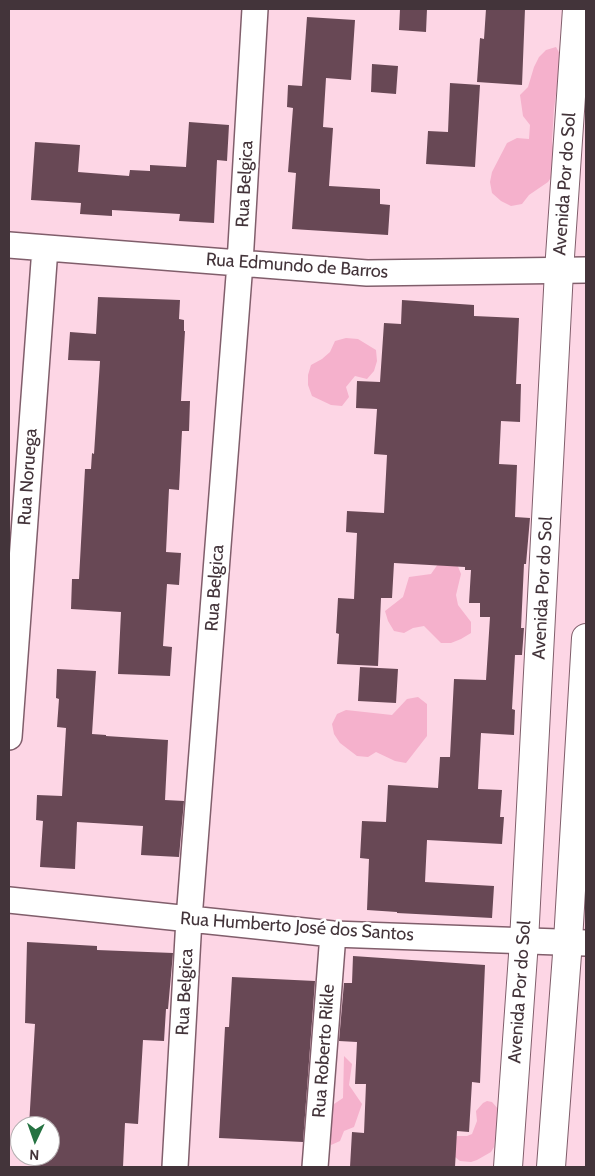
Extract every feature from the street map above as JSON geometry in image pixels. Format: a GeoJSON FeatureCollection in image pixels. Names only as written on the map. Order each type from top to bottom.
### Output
{"type":"FeatureCollection","features":[{"type":"Feature","properties":{"kind":"street","name":"Rua Belgica"},"geometry":{"type":"LineString","coordinates":[[176,1167],[189,919],[240,263],[255,9]]}},
{"type":"Feature","properties":{"kind":"street","name":"Avenida Por do Sol"},"geometry":{"type":"LineString","coordinates":[[508,1167],[524,941],[560,271],[578,9]]}},
{"type":"Feature","properties":{"kind":"street","name":"Rua Edmundo de Barros"},"geometry":{"type":"LineString","coordinates":[[9,245],[367,273],[586,270]]}},
{"type":"Feature","properties":{"kind":"street","name":"Rua Noruega"},"geometry":{"type":"LineString","coordinates":[[9,737],[45,248]]}},
{"type":"Feature","properties":{"kind":"street"},"geometry":{"type":"LineString","coordinates":[[551,1167],[577,942],[586,638]]}},
{"type":"Feature","properties":{"kind":"street","name":"Rua Humberto José dos Santos"},"geometry":{"type":"LineString","coordinates":[[9,900],[333,934],[577,942]]}},
{"type":"Feature","properties":{"kind":"street","name":"Rua Roberto Rikle"},"geometry":{"type":"LineString","coordinates":[[315,1167],[333,934]]}},
{"type":"Feature","properties":{"kind":"shaded area"},"geometry":{"type":"Polygon","coordinates":[[[556,47],[561,56],[552,141],[555,162],[554,173],[548,182],[529,195],[522,204],[511,206],[501,201],[492,193],[490,182],[492,172],[507,143],[517,138],[529,139],[530,125],[523,116],[520,95],[528,87],[539,57],[546,50],[556,47]]]}},
{"type":"Feature","properties":{"kind":"shaded area"},"geometry":{"type":"Polygon","coordinates":[[[346,338],[358,339],[376,350],[377,361],[374,371],[367,379],[355,376],[346,387],[349,397],[342,406],[331,405],[312,396],[308,385],[308,375],[311,365],[330,352],[335,341],[346,338]]]}},
{"type":"Feature","properties":{"kind":"shaded area"},"geometry":{"type":"Polygon","coordinates":[[[438,564],[457,564],[461,574],[456,595],[458,605],[471,622],[471,633],[451,643],[441,643],[424,626],[413,628],[404,633],[394,631],[385,611],[403,597],[409,577],[431,574],[438,564]]]}},
{"type":"Feature","properties":{"kind":"shaded area"},"geometry":{"type":"Polygon","coordinates":[[[418,697],[427,704],[427,736],[406,763],[395,761],[376,752],[368,757],[357,756],[340,743],[334,734],[332,724],[337,714],[346,710],[392,715],[407,699],[418,697]]]}},
{"type":"Feature","properties":{"kind":"shaded area"},"geometry":{"type":"Polygon","coordinates":[[[344,1056],[352,1064],[349,1085],[362,1104],[354,1127],[344,1131],[340,1141],[331,1145],[327,1135],[327,1113],[334,1104],[343,1098],[344,1056]]]}},
{"type":"Feature","properties":{"kind":"shaded area"},"geometry":{"type":"Polygon","coordinates":[[[487,1101],[492,1102],[499,1110],[494,1147],[491,1152],[477,1160],[471,1162],[460,1161],[455,1157],[454,1141],[457,1136],[472,1134],[477,1121],[476,1111],[487,1101]]]}},
{"type":"Feature","properties":{"kind":"building"},"geometry":{"type":"Polygon","coordinates":[[[400,9],[427,9],[426,32],[399,30],[400,9]]]}},
{"type":"Feature","properties":{"kind":"building"},"geometry":{"type":"Polygon","coordinates":[[[486,9],[525,9],[522,85],[477,82],[480,38],[484,39],[486,9]]]}},
{"type":"Feature","properties":{"kind":"building"},"geometry":{"type":"Polygon","coordinates":[[[307,17],[355,20],[351,80],[326,78],[323,127],[333,128],[329,186],[380,189],[380,204],[390,205],[388,235],[292,229],[296,173],[288,172],[293,108],[287,107],[288,85],[302,86],[307,17]]]}},
{"type":"Feature","properties":{"kind":"building"},"geometry":{"type":"Polygon","coordinates":[[[372,64],[398,66],[396,94],[371,92],[372,64]]]}},
{"type":"Feature","properties":{"kind":"building"},"geometry":{"type":"Polygon","coordinates":[[[450,83],[480,85],[475,167],[426,164],[428,131],[448,132],[450,83]]]}},
{"type":"Feature","properties":{"kind":"building"},"geometry":{"type":"Polygon","coordinates":[[[189,122],[229,125],[227,161],[217,160],[214,223],[179,221],[180,214],[112,210],[112,216],[80,214],[81,203],[31,200],[35,142],[80,145],[78,172],[129,176],[130,170],[150,171],[150,165],[186,167],[189,122]]]}},
{"type":"Feature","properties":{"kind":"building"},"geometry":{"type":"Polygon","coordinates":[[[98,297],[180,300],[179,319],[184,320],[181,401],[190,401],[189,431],[182,431],[179,490],[169,489],[166,552],[181,553],[179,585],[167,584],[163,646],[172,647],[170,676],[118,674],[121,612],[71,609],[72,579],[79,579],[85,469],[91,469],[92,453],[94,454],[100,361],[68,360],[70,332],[96,334],[98,297]]]}},
{"type":"Feature","properties":{"kind":"building"},"geometry":{"type":"Polygon","coordinates":[[[402,300],[474,305],[474,316],[519,318],[516,384],[521,384],[520,422],[501,421],[499,464],[517,465],[515,517],[530,518],[526,564],[524,564],[521,628],[524,628],[522,655],[515,655],[512,709],[515,710],[514,735],[481,733],[478,789],[502,790],[500,817],[504,817],[502,844],[427,840],[425,882],[494,886],[492,918],[367,910],[369,859],[360,858],[362,821],[386,822],[388,785],[438,788],[440,757],[450,757],[454,679],[486,680],[490,617],[480,617],[480,603],[469,603],[471,570],[465,570],[465,567],[394,563],[392,598],[381,598],[378,666],[337,664],[339,634],[336,633],[338,598],[354,599],[357,533],[346,532],[347,511],[384,513],[387,455],[374,454],[377,409],[356,408],[357,381],[380,382],[384,323],[401,324],[402,300]]]}},
{"type":"Feature","properties":{"kind":"building"},"geometry":{"type":"Polygon","coordinates":[[[360,667],[398,669],[396,703],[358,701],[360,667]]]}},
{"type":"Feature","properties":{"kind":"building"},"geometry":{"type":"Polygon","coordinates":[[[57,669],[96,671],[92,734],[168,740],[165,800],[184,801],[179,857],[141,855],[143,826],[77,822],[75,869],[40,867],[43,821],[36,820],[37,795],[62,796],[66,728],[57,727],[59,699],[56,698],[57,669]]]}},
{"type":"Feature","properties":{"kind":"building"},"geometry":{"type":"Polygon","coordinates":[[[27,942],[97,946],[97,950],[173,953],[164,1041],[143,1040],[138,1124],[125,1123],[123,1167],[35,1167],[60,1166],[60,1116],[30,1116],[35,1024],[25,1023],[27,942]]]}},
{"type":"Feature","properties":{"kind":"building"},"geometry":{"type":"Polygon","coordinates":[[[353,956],[485,965],[480,1083],[472,1082],[469,1132],[457,1131],[455,1167],[350,1167],[352,1132],[364,1133],[366,1084],[355,1084],[357,1042],[339,1041],[344,983],[352,983],[353,956]]]}},
{"type":"Feature","properties":{"kind":"building"},"geometry":{"type":"Polygon","coordinates":[[[232,977],[315,981],[303,1142],[219,1138],[225,1027],[229,1027],[232,977]]]}}]}
